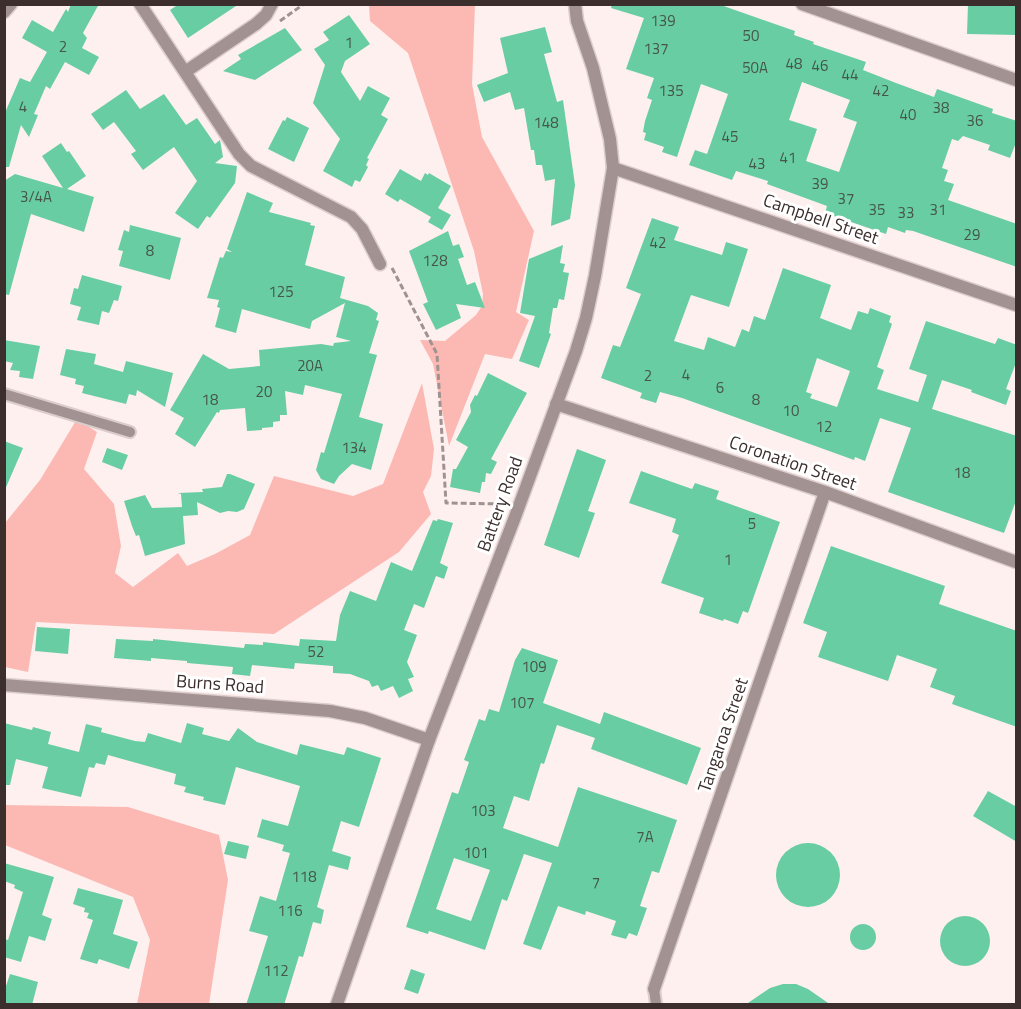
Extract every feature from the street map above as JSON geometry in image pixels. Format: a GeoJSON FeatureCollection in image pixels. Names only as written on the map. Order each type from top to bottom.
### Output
{"type":"FeatureCollection","features":[{"type":"Feature","properties":{"kind":"street"},"geometry":{"type":"LineString","coordinates":[[4,12],[11,4]]}},
{"type":"Feature","properties":{"kind":"street"},"geometry":{"type":"LineString","coordinates":[[140,4],[239,154],[251,166],[351,217],[362,230],[380,264]]}},
{"type":"Feature","properties":{"kind":"street"},"geometry":{"type":"LineString","coordinates":[[184,72],[256,24],[266,15],[272,4]]}},
{"type":"Feature","properties":{"kind":"street","name":"Battery Road"},"geometry":{"type":"LineString","coordinates":[[337,1005],[429,740],[519,505],[586,318],[613,168],[610,139],[593,68],[577,21],[575,4]]}},
{"type":"Feature","properties":{"kind":"street"},"geometry":{"type":"LineString","coordinates":[[802,4],[1017,80]]}},
{"type":"Feature","properties":{"kind":"street","name":"Campbell Street"},"geometry":{"type":"LineString","coordinates":[[613,168],[1017,305]]}},
{"type":"Feature","properties":{"kind":"street","name":"Coronation Street"},"geometry":{"type":"LineString","coordinates":[[556,404],[825,492],[1017,562]]}},
{"type":"Feature","properties":{"kind":"street","name":"Tangaroa Street"},"geometry":{"type":"LineString","coordinates":[[654,989],[825,492]]}},
{"type":"Feature","properties":{"kind":"street","name":"Burns Road"},"geometry":{"type":"LineString","coordinates":[[4,685],[345,713],[429,740]]}},
{"type":"Feature","properties":{"kind":"lane"},"geometry":{"type":"LineString","coordinates":[[4,394],[130,432]]}},
{"type":"Feature","properties":{"kind":"lane"},"geometry":{"type":"LineString","coordinates":[[654,989],[656,1005]]}},
{"type":"Feature","properties":{"kind":"path"},"geometry":{"type":"LineString","coordinates":[[279,21],[304,4]]}},
{"type":"Feature","properties":{"kind":"path"},"geometry":{"type":"LineString","coordinates":[[380,264],[393,268],[437,354],[446,503],[519,505]]}},
{"type":"Feature","properties":{"kind":"shaded area"},"geometry":{"type":"Polygon","coordinates":[[[369,5],[475,5],[472,84],[482,137],[534,231],[516,312],[529,320],[512,359],[485,354],[449,446],[433,364],[420,340],[445,341],[476,315],[482,306],[483,294],[474,251],[408,53],[370,21],[369,5]]]}},
{"type":"Feature","properties":{"kind":"shaded area"},"geometry":{"type":"Polygon","coordinates":[[[422,383],[434,449],[431,476],[423,492],[431,514],[399,552],[274,634],[36,622],[28,672],[5,667],[5,523],[40,480],[77,419],[97,432],[84,469],[114,504],[121,546],[115,573],[133,587],[178,553],[187,566],[250,535],[274,476],[353,496],[383,484],[422,383]]]}},
{"type":"Feature","properties":{"kind":"shaded area"},"geometry":{"type":"Polygon","coordinates":[[[5,805],[128,807],[219,835],[228,880],[209,1004],[137,1004],[150,940],[133,897],[5,845],[5,805]]]}},
{"type":"Feature","properties":{"kind":"building"},"geometry":{"type":"Polygon","coordinates":[[[71,4],[99,4],[83,33],[87,38],[82,48],[99,57],[89,75],[65,62],[50,89],[46,86],[34,114],[38,115],[29,137],[21,125],[9,167],[4,167],[4,115],[20,78],[30,82],[47,52],[22,38],[32,20],[53,32],[66,9],[68,12],[71,4]]]}},
{"type":"Feature","properties":{"kind":"building"},"geometry":{"type":"Polygon","coordinates":[[[179,4],[239,4],[188,38],[170,10],[179,4]]]}},
{"type":"Feature","properties":{"kind":"building"},"geometry":{"type":"Polygon","coordinates":[[[612,4],[718,4],[795,31],[794,35],[814,42],[813,44],[866,62],[863,70],[896,83],[934,97],[937,89],[993,109],[992,113],[1017,121],[1017,140],[1010,158],[988,150],[990,145],[963,136],[958,141],[952,139],[942,168],[948,170],[944,181],[954,184],[948,200],[1017,224],[1017,267],[913,231],[906,230],[905,233],[888,227],[886,234],[825,213],[827,206],[767,184],[768,181],[736,171],[732,180],[689,165],[695,150],[707,154],[728,94],[701,84],[677,157],[662,152],[664,147],[644,140],[646,133],[643,132],[652,100],[647,98],[654,78],[626,69],[644,18],[611,8],[612,4]],[[802,82],[789,120],[817,129],[806,161],[839,172],[857,122],[843,117],[850,100],[802,82]]]}},
{"type":"Feature","properties":{"kind":"building"},"geometry":{"type":"Polygon","coordinates":[[[968,4],[1017,4],[1017,35],[967,34],[968,4]]]}},
{"type":"Feature","properties":{"kind":"building"},"geometry":{"type":"Polygon","coordinates":[[[349,15],[370,44],[345,61],[341,72],[360,101],[368,86],[390,98],[381,115],[388,119],[367,158],[369,159],[366,165],[368,167],[360,182],[355,180],[352,187],[323,171],[340,139],[313,103],[325,65],[314,49],[329,40],[323,32],[349,15]]]}},
{"type":"Feature","properties":{"kind":"building"},"geometry":{"type":"Polygon","coordinates":[[[545,27],[552,52],[544,54],[557,102],[563,100],[575,185],[570,219],[551,226],[555,179],[545,181],[542,165],[536,165],[534,150],[531,150],[524,108],[515,110],[510,92],[484,102],[477,85],[508,73],[500,38],[545,27]]]}},
{"type":"Feature","properties":{"kind":"building"},"geometry":{"type":"Polygon","coordinates":[[[285,28],[302,50],[255,80],[223,71],[241,59],[238,55],[285,28]]]}},
{"type":"Feature","properties":{"kind":"building"},"geometry":{"type":"Polygon","coordinates":[[[126,90],[140,109],[164,94],[186,125],[197,118],[215,144],[220,140],[223,157],[215,163],[237,166],[235,183],[210,218],[207,216],[198,229],[175,213],[197,181],[174,147],[143,170],[131,154],[136,151],[114,122],[103,130],[91,114],[126,90]]]}},
{"type":"Feature","properties":{"kind":"building"},"geometry":{"type":"Polygon","coordinates":[[[287,117],[309,128],[294,162],[268,149],[283,120],[285,121],[287,117]]]}},
{"type":"Feature","properties":{"kind":"building"},"geometry":{"type":"Polygon","coordinates":[[[61,143],[86,176],[67,189],[94,197],[84,232],[31,214],[9,295],[4,294],[4,181],[15,174],[63,188],[42,156],[61,143]]]}},
{"type":"Feature","properties":{"kind":"building"},"geometry":{"type":"Polygon","coordinates":[[[400,169],[421,181],[425,173],[428,175],[429,173],[451,186],[438,208],[451,215],[442,230],[428,222],[431,217],[400,199],[398,202],[385,194],[400,169]]]}},
{"type":"Feature","properties":{"kind":"building"},"geometry":{"type":"Polygon","coordinates":[[[247,192],[273,203],[269,212],[315,226],[305,265],[345,277],[340,298],[368,306],[378,313],[376,320],[379,321],[369,353],[377,355],[359,417],[383,424],[371,470],[352,464],[334,484],[321,479],[316,470],[321,452],[324,453],[342,394],[305,385],[303,395],[285,391],[287,415],[280,415],[280,421],[273,422],[273,427],[247,431],[245,408],[217,412],[195,447],[175,434],[184,418],[170,410],[203,354],[229,369],[260,366],[259,350],[321,344],[333,346],[334,343],[351,341],[336,337],[345,303],[312,321],[310,329],[242,309],[236,333],[215,327],[220,308],[217,307],[219,300],[207,298],[220,257],[223,258],[226,251],[232,252],[227,249],[247,192]]]}},
{"type":"Feature","properties":{"kind":"building"},"geometry":{"type":"Polygon","coordinates":[[[652,218],[679,227],[674,240],[722,255],[726,242],[748,249],[729,307],[691,295],[674,341],[704,350],[708,337],[735,347],[742,329],[749,332],[754,316],[765,320],[783,268],[831,285],[820,318],[851,330],[858,311],[868,314],[870,308],[891,316],[889,322],[892,324],[877,367],[884,370],[877,389],[918,402],[927,375],[909,369],[926,321],[995,344],[998,338],[1017,345],[1017,360],[1006,389],[1011,391],[1006,405],[942,380],[932,409],[1017,436],[1017,498],[1004,533],[888,492],[911,428],[880,418],[865,461],[855,457],[854,460],[682,398],[660,392],[656,403],[640,398],[642,393],[601,378],[613,345],[620,347],[641,294],[626,288],[652,218]],[[817,358],[806,392],[812,394],[810,398],[837,407],[850,371],[817,358]]]}},
{"type":"Feature","properties":{"kind":"building"},"geometry":{"type":"Polygon","coordinates":[[[130,225],[181,238],[170,280],[119,266],[123,251],[118,250],[124,230],[129,232],[130,225]]]}},
{"type":"Feature","properties":{"kind":"building"},"geometry":{"type":"Polygon","coordinates":[[[448,231],[453,246],[459,244],[464,257],[458,259],[467,285],[475,282],[485,308],[456,304],[461,318],[436,330],[423,304],[428,302],[409,251],[448,231]]]}},
{"type":"Feature","properties":{"kind":"building"},"geometry":{"type":"Polygon","coordinates":[[[563,245],[560,263],[565,264],[563,272],[569,273],[564,300],[559,299],[557,308],[553,308],[549,333],[551,334],[539,368],[519,361],[535,316],[520,313],[529,259],[563,245]]]}},
{"type":"Feature","properties":{"kind":"building"},"geometry":{"type":"Polygon","coordinates":[[[82,275],[122,286],[118,301],[114,300],[109,313],[102,311],[99,325],[77,320],[81,307],[70,304],[74,288],[78,289],[82,275]]]}},
{"type":"Feature","properties":{"kind":"building"},"geometry":{"type":"Polygon","coordinates":[[[4,340],[40,346],[33,379],[19,377],[20,371],[10,370],[13,363],[4,361],[4,340]]]}},
{"type":"Feature","properties":{"kind":"building"},"geometry":{"type":"Polygon","coordinates":[[[66,349],[96,354],[94,364],[123,372],[126,361],[173,373],[165,407],[137,390],[136,396],[129,394],[126,404],[82,393],[84,386],[75,384],[76,379],[60,375],[66,349]]]}},
{"type":"Feature","properties":{"kind":"building"},"geometry":{"type":"Polygon","coordinates":[[[488,373],[527,393],[491,459],[497,462],[491,474],[486,473],[480,493],[450,487],[453,469],[456,469],[468,447],[456,440],[471,412],[470,405],[488,373]]]}},
{"type":"Feature","properties":{"kind":"building"},"geometry":{"type":"Polygon","coordinates":[[[4,441],[23,448],[4,492],[4,441]]]}},
{"type":"Feature","properties":{"kind":"building"},"geometry":{"type":"Polygon","coordinates":[[[107,448],[128,455],[122,470],[102,462],[107,448]]]}},
{"type":"Feature","properties":{"kind":"building"},"geometry":{"type":"Polygon","coordinates":[[[577,449],[606,460],[588,511],[595,513],[579,558],[544,545],[577,449]]]}},
{"type":"Feature","properties":{"kind":"building"},"geometry":{"type":"Polygon","coordinates":[[[641,471],[692,489],[695,483],[719,491],[716,499],[780,522],[748,613],[743,611],[738,624],[699,613],[704,598],[661,583],[679,535],[672,532],[676,519],[629,503],[641,471]]]}},
{"type":"Feature","properties":{"kind":"building"},"geometry":{"type":"Polygon","coordinates":[[[227,474],[255,484],[244,509],[237,512],[220,513],[197,502],[198,515],[183,516],[185,544],[145,556],[139,535],[136,536],[124,501],[145,495],[152,508],[182,507],[181,494],[178,493],[203,492],[202,489],[222,487],[227,474]]]}},
{"type":"Feature","properties":{"kind":"building"},"geometry":{"type":"Polygon","coordinates":[[[433,520],[453,523],[440,563],[448,567],[444,579],[436,576],[424,608],[414,604],[404,630],[417,635],[407,662],[414,677],[408,679],[413,691],[399,698],[393,686],[381,691],[378,685],[372,687],[369,681],[350,674],[333,673],[333,666],[295,663],[294,669],[252,665],[250,676],[232,674],[233,667],[151,658],[151,661],[114,658],[116,639],[153,641],[153,639],[244,648],[245,644],[263,645],[263,642],[299,646],[300,639],[336,641],[340,615],[350,591],[376,601],[391,562],[412,571],[433,520]]]}},
{"type":"Feature","properties":{"kind":"building"},"geometry":{"type":"Polygon","coordinates":[[[831,546],[945,586],[939,604],[1017,631],[1017,727],[952,704],[955,696],[930,687],[937,669],[897,655],[888,681],[818,657],[827,632],[803,623],[831,546]]]}},
{"type":"Feature","properties":{"kind":"building"},"geometry":{"type":"Polygon","coordinates":[[[37,627],[70,629],[68,654],[35,651],[37,627]]]}},
{"type":"Feature","properties":{"kind":"building"},"geometry":{"type":"Polygon","coordinates":[[[522,648],[558,660],[543,703],[600,724],[604,712],[701,748],[687,785],[591,749],[595,738],[557,725],[544,764],[541,763],[529,801],[514,796],[503,828],[558,847],[578,787],[677,820],[659,873],[652,871],[640,906],[647,908],[637,936],[629,933],[626,939],[611,935],[616,921],[586,911],[585,915],[558,906],[541,950],[523,944],[552,863],[524,854],[507,901],[502,899],[485,950],[429,931],[428,934],[406,927],[452,792],[458,794],[469,762],[464,760],[479,719],[485,721],[489,709],[499,712],[515,660],[522,648]],[[454,858],[436,909],[471,921],[490,870],[454,858]]]}},
{"type":"Feature","properties":{"kind":"building"},"geometry":{"type":"Polygon","coordinates":[[[4,723],[51,732],[48,744],[79,752],[86,724],[102,728],[101,732],[135,741],[145,742],[148,733],[181,743],[187,723],[204,728],[202,734],[229,741],[238,728],[257,742],[297,755],[300,744],[344,755],[347,747],[381,758],[359,827],[341,821],[332,851],[351,857],[348,870],[329,865],[317,907],[324,910],[321,924],[313,922],[303,957],[299,956],[284,1005],[246,1005],[268,936],[249,931],[260,896],[276,901],[290,853],[282,851],[284,845],[257,837],[262,819],[288,826],[300,786],[236,767],[225,805],[203,800],[204,797],[184,792],[186,787],[174,784],[176,774],[108,755],[105,765],[96,763],[94,768],[89,767],[81,797],[42,788],[48,767],[16,759],[10,785],[4,785],[4,723]]]}},
{"type":"Feature","properties":{"kind":"building"},"geometry":{"type":"Polygon","coordinates":[[[988,791],[1017,807],[1017,842],[973,816],[988,791]]]}},
{"type":"Feature","properties":{"kind":"building"},"geometry":{"type":"Polygon","coordinates":[[[228,841],[249,846],[246,859],[224,854],[228,841]]]}},
{"type":"Feature","properties":{"kind":"building"},"geometry":{"type":"Polygon","coordinates":[[[808,843],[826,849],[834,857],[840,875],[834,893],[826,901],[808,907],[790,901],[782,893],[776,875],[782,857],[790,849],[808,843]]]}},
{"type":"Feature","properties":{"kind":"building"},"geometry":{"type":"Polygon","coordinates":[[[4,863],[54,877],[42,915],[52,919],[45,941],[29,936],[21,962],[4,957],[4,939],[8,940],[23,892],[14,888],[15,885],[4,881],[4,863]]]}},
{"type":"Feature","properties":{"kind":"building"},"geometry":{"type":"Polygon","coordinates":[[[78,888],[123,900],[113,934],[138,942],[129,969],[99,959],[97,964],[80,959],[93,920],[87,918],[89,913],[84,912],[85,908],[73,904],[78,888]]]}},
{"type":"Feature","properties":{"kind":"building"},"geometry":{"type":"Polygon","coordinates":[[[965,916],[983,923],[990,941],[983,959],[965,966],[947,959],[940,941],[947,923],[965,916]]]}},
{"type":"Feature","properties":{"kind":"building"},"geometry":{"type":"Polygon","coordinates":[[[863,924],[872,928],[876,937],[872,946],[863,950],[854,946],[850,937],[854,928],[863,924]]]}},
{"type":"Feature","properties":{"kind":"building"},"geometry":{"type":"Polygon","coordinates":[[[411,969],[425,974],[418,994],[404,989],[411,969]]]}},
{"type":"Feature","properties":{"kind":"building"},"geometry":{"type":"Polygon","coordinates":[[[10,974],[38,982],[32,1005],[4,1005],[4,992],[10,974]]]}},
{"type":"Feature","properties":{"kind":"building"},"geometry":{"type":"Polygon","coordinates":[[[783,984],[796,984],[808,989],[831,1005],[745,1005],[770,988],[783,984]]]}}]}
